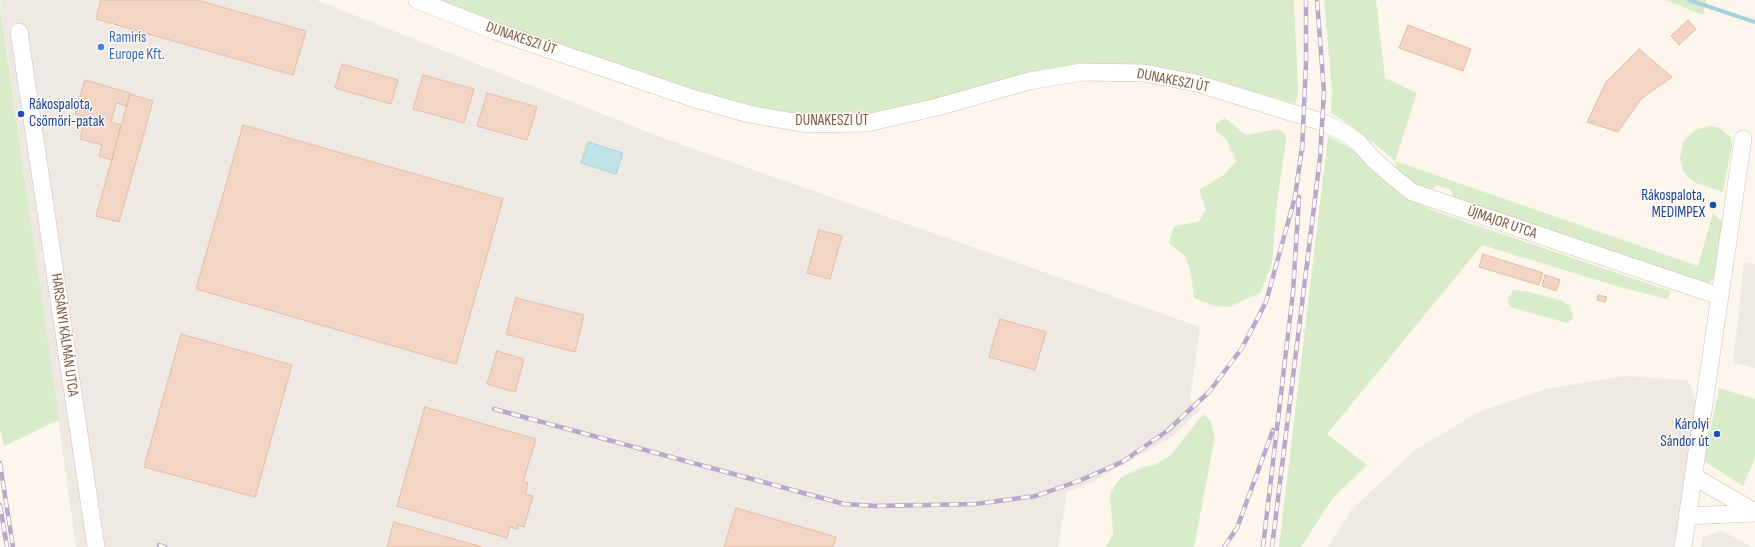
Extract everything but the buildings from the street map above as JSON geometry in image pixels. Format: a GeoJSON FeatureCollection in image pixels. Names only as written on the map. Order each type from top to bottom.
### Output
{"type":"FeatureCollection","features":[{"type":"Feature","properties":{"kind":"street","name":"DUNAKESZI ÚT"},"geometry":{"type":"LineString","coordinates":[[417,0],[495,31],[692,98],[749,114],[806,124],[866,123],[937,107],[1029,81],[1082,72],[1144,73],[1188,82],[1304,117]]}},
{"type":"Feature","properties":{"kind":"street","name":"HARSÁNYI KÁLMÁN UTCA"},"geometry":{"type":"LineString","coordinates":[[19,32],[96,547]]}},
{"type":"Feature","properties":{"kind":"street","name":"ÚJMAJOR UTCA"},"geometry":{"type":"LineString","coordinates":[[1304,117],[1322,122],[1345,133],[1412,192],[1719,296]]}},
{"type":"Feature","properties":{"kind":"street"},"geometry":{"type":"LineString","coordinates":[[1683,547],[1743,139]]}},
{"type":"Feature","properties":{"kind":"street"},"geometry":{"type":"LineString","coordinates":[[1693,476],[1755,513]]}},
{"type":"Feature","properties":{"kind":"street"},"geometry":{"type":"LineString","coordinates":[[1687,516],[1755,513]]}},
{"type":"Feature","properties":{"kind":"shaded area"},"geometry":{"type":"Polygon","coordinates":[[[0,0],[316,0],[660,137],[1200,327],[1190,399],[1201,409],[1174,435],[1155,447],[1094,481],[1067,492],[1058,547],[76,547],[0,0]]]}},
{"type":"Feature","properties":{"kind":"shaded area"},"geometry":{"type":"Polygon","coordinates":[[[1744,262],[1755,264],[1755,368],[1733,363],[1744,262]]]}},
{"type":"Feature","properties":{"kind":"shaded area"},"geometry":{"type":"Polygon","coordinates":[[[1624,376],[1688,380],[1698,407],[1677,547],[1328,547],[1351,510],[1414,451],[1479,412],[1546,389],[1624,376]]]}},
{"type":"Feature","properties":{"kind":"shaded area"},"geometry":{"type":"Polygon","coordinates":[[[1722,531],[1753,547],[1701,547],[1703,537],[1722,531]]]}},
{"type":"Feature","properties":{"kind":"green space"},"geometry":{"type":"Polygon","coordinates":[[[440,0],[1294,0],[1298,90],[1296,104],[1206,77],[1144,67],[936,99],[866,114],[803,114],[746,107],[500,24],[440,0]]]}},
{"type":"Feature","properties":{"kind":"green space"},"geometry":{"type":"Polygon","coordinates":[[[1324,0],[1376,0],[1385,78],[1417,93],[1395,161],[1375,144],[1331,113],[1332,90],[1324,0]]]}},
{"type":"Feature","properties":{"kind":"green space"},"geometry":{"type":"Polygon","coordinates":[[[1665,0],[1706,0],[1703,15],[1665,0]]]}},
{"type":"Feature","properties":{"kind":"green space"},"geometry":{"type":"Polygon","coordinates":[[[0,5],[59,420],[4,446],[0,430],[0,5]]]}},
{"type":"Feature","properties":{"kind":"green space"},"geometry":{"type":"Polygon","coordinates":[[[1225,118],[1246,135],[1278,129],[1286,134],[1277,202],[1272,264],[1260,293],[1229,307],[1214,306],[1194,298],[1191,274],[1185,256],[1169,243],[1174,226],[1198,222],[1206,210],[1199,190],[1224,175],[1236,161],[1226,139],[1216,131],[1216,123],[1225,118]]]}},
{"type":"Feature","properties":{"kind":"green space"},"geometry":{"type":"Polygon","coordinates":[[[1711,126],[1720,128],[1731,138],[1732,145],[1723,192],[1696,183],[1688,177],[1683,170],[1680,160],[1683,142],[1690,134],[1698,129],[1711,126]]]}},
{"type":"Feature","properties":{"kind":"green space"},"geometry":{"type":"Polygon","coordinates":[[[1328,136],[1350,148],[1395,189],[1434,211],[1670,291],[1668,299],[1623,288],[1482,245],[1327,434],[1367,465],[1332,499],[1301,547],[1279,547],[1328,136]]]}},
{"type":"Feature","properties":{"kind":"green space"},"geometry":{"type":"Polygon","coordinates":[[[1395,161],[1698,266],[1713,213],[1723,223],[1714,278],[1708,284],[1455,202],[1451,190],[1437,185],[1432,189],[1423,191],[1397,171],[1395,161]]]}},
{"type":"Feature","properties":{"kind":"green space"},"geometry":{"type":"Polygon","coordinates":[[[1513,290],[1525,291],[1560,300],[1569,305],[1573,317],[1572,320],[1567,323],[1510,307],[1508,299],[1513,290]]]}},
{"type":"Feature","properties":{"kind":"green space"},"geometry":{"type":"Polygon","coordinates":[[[1719,388],[1755,399],[1755,458],[1743,486],[1704,461],[1719,388]]]}},
{"type":"Feature","properties":{"kind":"green space"},"geometry":{"type":"Polygon","coordinates":[[[1203,414],[1210,420],[1215,437],[1194,547],[1106,547],[1113,534],[1110,494],[1120,478],[1143,467],[1154,465],[1170,456],[1203,414]]]}},
{"type":"Feature","properties":{"kind":"water"},"geometry":{"type":"Polygon","coordinates":[[[588,142],[623,153],[616,174],[581,163],[588,142]]]}},
{"type":"Feature","properties":{"kind":"waterway"},"geometry":{"type":"LineString","coordinates":[[1689,0],[1755,22]]}},
{"type":"Feature","properties":{"kind":"railway"},"geometry":{"type":"LineString","coordinates":[[1302,151],[1306,64],[1306,0]]}},
{"type":"Feature","properties":{"kind":"railway"},"geometry":{"type":"LineString","coordinates":[[1272,547],[1320,158],[1324,92],[1317,0]]}},
{"type":"Feature","properties":{"kind":"railway"},"geometry":{"type":"LineString","coordinates":[[494,409],[844,504],[876,506],[975,504],[1036,496],[1081,480],[1122,462],[1167,431],[1209,392],[1242,348],[1266,302],[1295,197],[1302,147]]}},
{"type":"Feature","properties":{"kind":"railway"},"geometry":{"type":"LineString","coordinates":[[1263,547],[1293,292],[1299,197]]}},
{"type":"Feature","properties":{"kind":"railway"},"geometry":{"type":"LineString","coordinates":[[1224,547],[1237,528],[1273,430]]}},
{"type":"Feature","properties":{"kind":"railway"},"geometry":{"type":"LineString","coordinates":[[0,463],[13,547]]}},
{"type":"Feature","properties":{"kind":"railway"},"geometry":{"type":"LineString","coordinates":[[0,505],[7,547]]}},
{"type":"Feature","properties":{"kind":"railway"},"geometry":{"type":"LineString","coordinates":[[159,545],[165,547]]}},
{"type":"Feature","properties":{"kind":"place","name":"Ramiris Europe Kft."},"geometry":{"type":"Point","coordinates":[101,47]}},
{"type":"Feature","properties":{"kind":"place","name":"Rákospalota, Csömöri-patak"},"geometry":{"type":"Point","coordinates":[21,114]}},
{"type":"Feature","properties":{"kind":"place","name":"Rákospalota, MEDIMPEX"},"geometry":{"type":"Point","coordinates":[1713,205]}},
{"type":"Feature","properties":{"kind":"place","name":"Károlyi Sándor út"},"geometry":{"type":"Point","coordinates":[1717,434]}}]}
